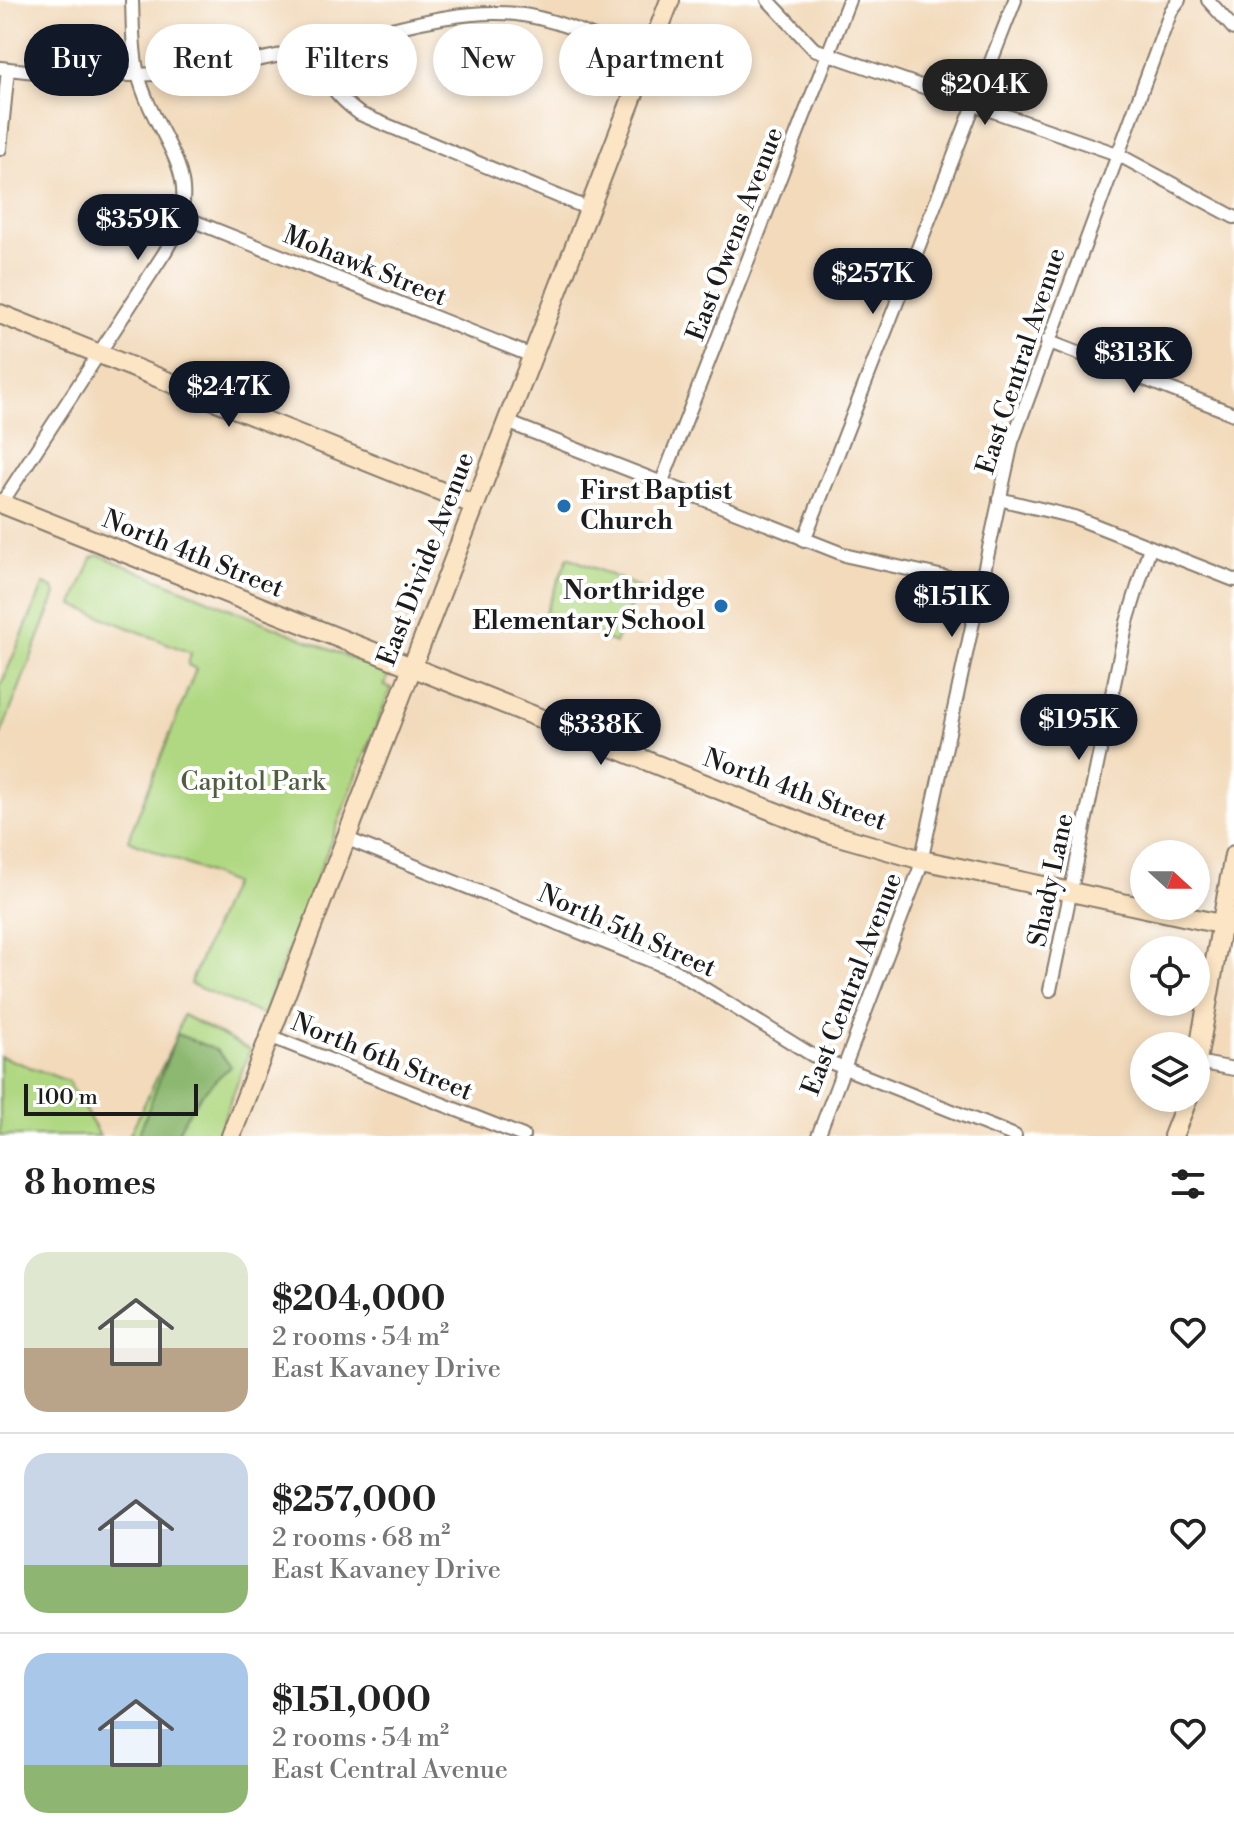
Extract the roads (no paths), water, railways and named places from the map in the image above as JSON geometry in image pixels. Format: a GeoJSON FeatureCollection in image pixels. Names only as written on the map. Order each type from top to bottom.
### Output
{"type":"FeatureCollection","features":[{"type":"Feature","properties":{"kind":"street"},"geometry":{"type":"LineString","coordinates":[[1,504],[172,241],[181,216],[183,192],[180,168],[138,74],[132,0]]}},
{"type":"Feature","properties":{"kind":"street","name":"East Divide Avenue"},"geometry":{"type":"LineString","coordinates":[[661,24],[670,0]]}},
{"type":"Feature","properties":{"kind":"street"},"geometry":{"type":"LineString","coordinates":[[768,0],[814,49],[1117,154],[1234,217]]}},
{"type":"Feature","properties":{"kind":"street","name":"East Owens Avenue"},"geometry":{"type":"LineString","coordinates":[[661,484],[849,0]]}},
{"type":"Feature","properties":{"kind":"street"},"geometry":{"type":"LineString","coordinates":[[804,540],[1015,0]]}},
{"type":"Feature","properties":{"kind":"street","name":"East Central Avenue"},"geometry":{"type":"LineString","coordinates":[[818,1136],[922,860],[1012,442],[1171,11],[1179,0]]}},
{"type":"Feature","properties":{"kind":"street"},"geometry":{"type":"LineString","coordinates":[[1208,0],[1234,29]]}},
{"type":"Feature","properties":{"kind":"street"},"geometry":{"type":"LineString","coordinates":[[417,25],[452,17],[500,13],[519,14],[559,24]]}},
{"type":"Feature","properties":{"kind":"street"},"geometry":{"type":"LineString","coordinates":[[0,149],[4,69],[138,74],[220,67],[277,56]]}},
{"type":"Feature","properties":{"kind":"street"},"geometry":{"type":"LineString","coordinates":[[338,96],[360,114],[589,209]]}},
{"type":"Feature","properties":{"kind":"street","name":"East Divide Avenue"},"geometry":{"type":"LineString","coordinates":[[231,1136],[633,96]]}},
{"type":"Feature","properties":{"kind":"street","name":"Mohawk Street"},"geometry":{"type":"LineString","coordinates":[[181,216],[532,356]]}},
{"type":"Feature","properties":{"kind":"street"},"geometry":{"type":"LineString","coordinates":[[0,314],[475,505]]}},
{"type":"Feature","properties":{"kind":"street"},"geometry":{"type":"LineString","coordinates":[[1047,341],[1234,414]]}},
{"type":"Feature","properties":{"kind":"street"},"geometry":{"type":"LineString","coordinates":[[507,422],[859,559],[981,585]]}},
{"type":"Feature","properties":{"kind":"street"},"geometry":{"type":"LineString","coordinates":[[999,499],[1059,511],[1234,580]]}},
{"type":"Feature","properties":{"kind":"street","name":"North 4th Street"},"geometry":{"type":"LineString","coordinates":[[1,504],[844,839],[922,860],[1228,925]]}},
{"type":"Feature","properties":{"kind":"street","name":"Shady Lane"},"geometry":{"type":"LineString","coordinates":[[1050,990],[1127,622],[1150,547]]}},
{"type":"Feature","properties":{"kind":"street","name":"North 5th Street"},"geometry":{"type":"LineString","coordinates":[[345,838],[683,974],[797,1047],[844,1069],[1015,1136]]}},
{"type":"Feature","properties":{"kind":"street"},"geometry":{"type":"LineString","coordinates":[[1203,1032],[1228,925],[1234,855]]}},
{"type":"Feature","properties":{"kind":"street","name":"North 6th Street"},"geometry":{"type":"LineString","coordinates":[[269,1036],[523,1136]]}},
{"type":"Feature","properties":{"kind":"street"},"geometry":{"type":"LineString","coordinates":[[1210,1066],[1234,1069]]}},
{"type":"Feature","properties":{"kind":"street"},"geometry":{"type":"LineString","coordinates":[[1173,1136],[1182,1112]]}},
{"type":"Feature","properties":{"kind":"place","name":"First Baptist Church"},"geometry":{"type":"Point","coordinates":[564,506]}},
{"type":"Feature","properties":{"kind":"place","name":"Northridge Elementary School"},"geometry":{"type":"Point","coordinates":[721,606]}},
{"type":"Feature","properties":{"kind":"park label","name":"Capitol Park"},"geometry":{"type":"Point","coordinates":[253,782]}}]}
